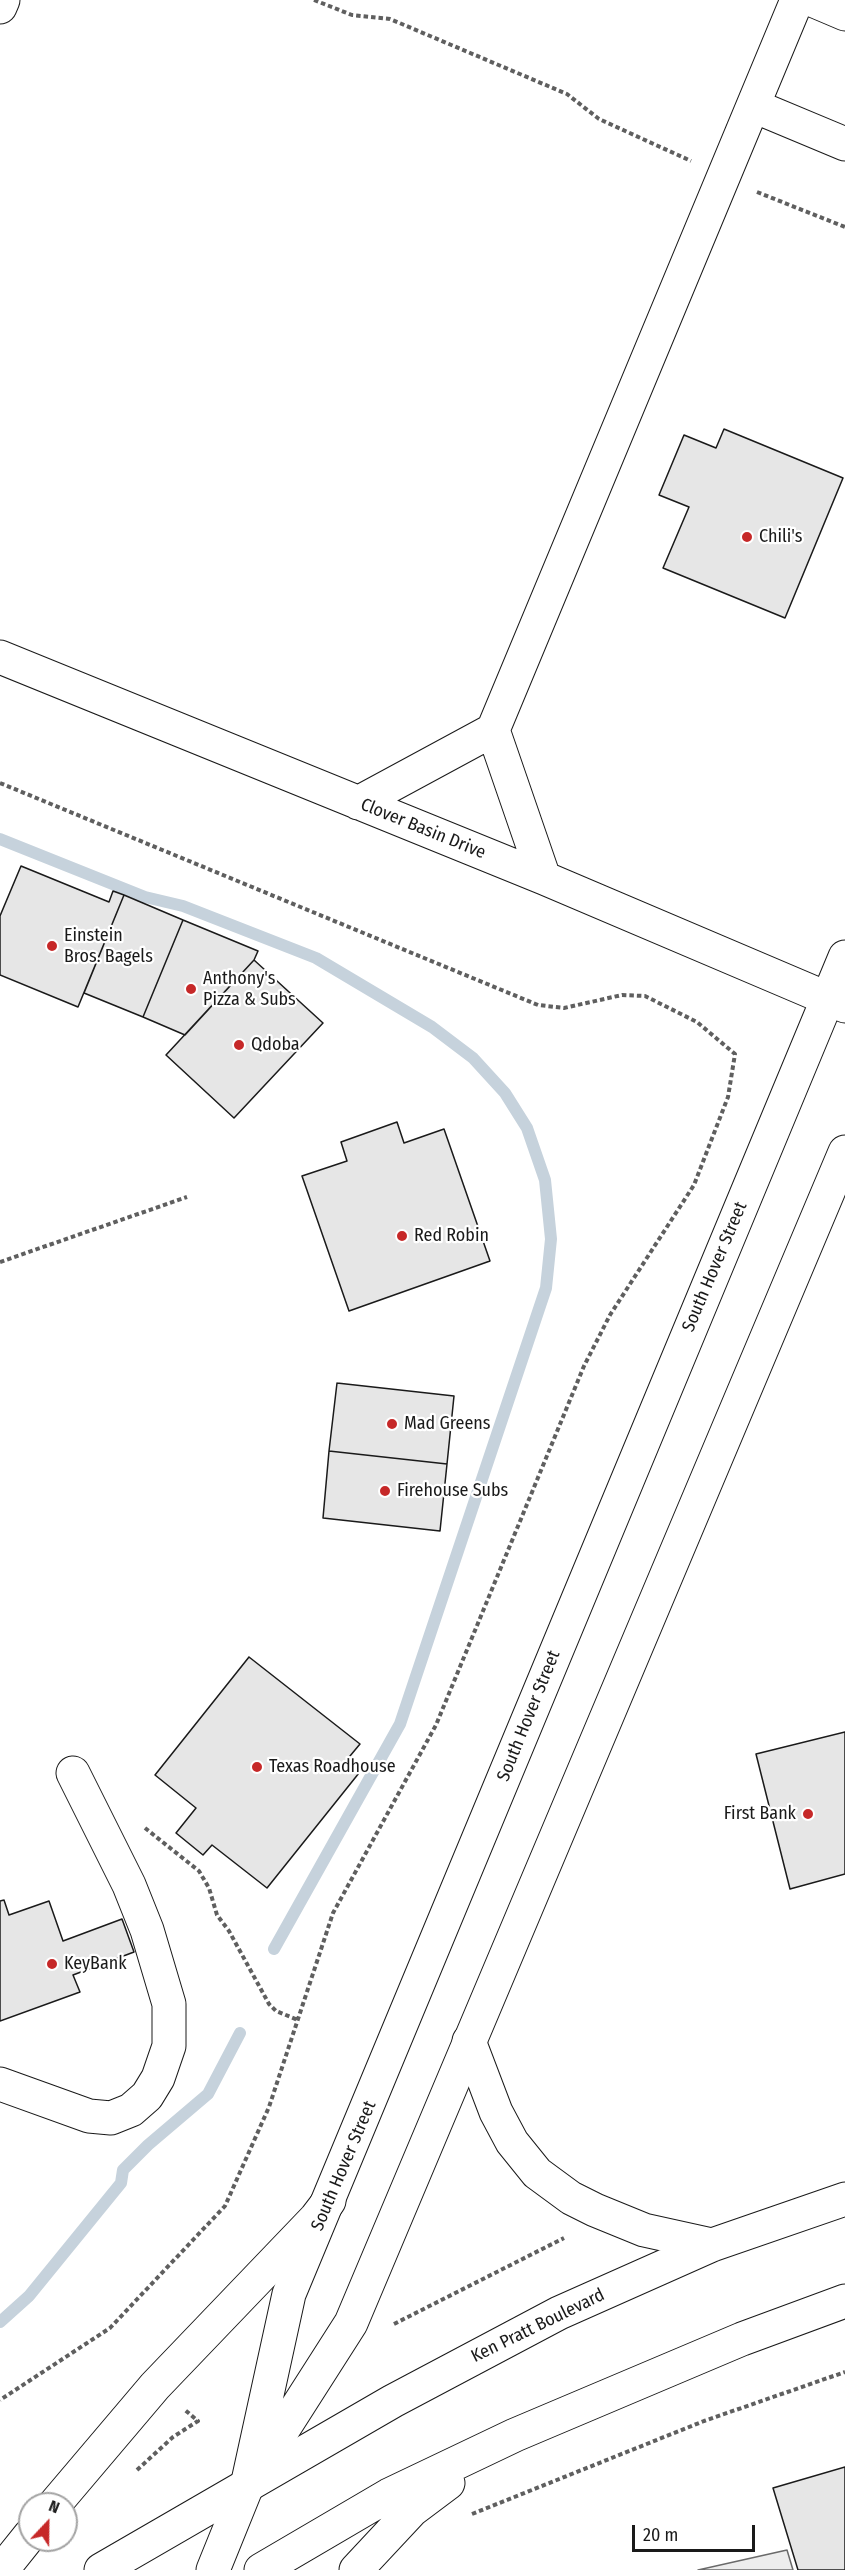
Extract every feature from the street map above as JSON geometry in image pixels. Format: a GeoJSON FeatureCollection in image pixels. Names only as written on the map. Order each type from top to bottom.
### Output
{"type":"FeatureCollection","features":[{"type":"Feature","properties":{"kind":"main road"},"geometry":{"type":"LineString","coordinates":[[0,7],[3,0]]}},
{"type":"Feature","properties":{"kind":"main road"},"geometry":{"type":"LineString","coordinates":[[358,803],[493,730],[797,0]]}},
{"type":"Feature","properties":{"kind":"main road"},"geometry":{"type":"LineString","coordinates":[[812,0],[845,14]]}},
{"type":"Feature","properties":{"kind":"main road"},"geometry":{"type":"LineString","coordinates":[[753,106],[845,144]]}},
{"type":"Feature","properties":{"kind":"main road","name":"Clover Basin Drive"},"geometry":{"type":"LineString","coordinates":[[0,657],[544,878],[836,1002]]}},
{"type":"Feature","properties":{"kind":"main road"},"geometry":{"type":"LineString","coordinates":[[493,730],[544,878]]}},
{"type":"Feature","properties":{"kind":"main road","name":"South Hover Street"},"geometry":{"type":"LineString","coordinates":[[213,2570],[247,2487],[290,2294],[836,1002],[845,957]]}},
{"type":"Feature","properties":{"kind":"main road","name":"South Hover Street"},"geometry":{"type":"LineString","coordinates":[[247,2487],[351,2323],[845,1152]]}},
{"type":"Feature","properties":{"kind":"main road"},"geometry":{"type":"LineString","coordinates":[[0,2084],[89,2116],[111,2118],[135,2108],[147,2096],[158,2078],[169,2046],[169,2004],[147,1930],[129,1885],[73,1773]]}},
{"type":"Feature","properties":{"kind":"main road"},"geometry":{"type":"LineString","coordinates":[[470,2041],[496,2112],[512,2142],[537,2173],[572,2198],[595,2210],[644,2230],[712,2245]]}},
{"type":"Feature","properties":{"kind":"main road","name":"Ken Pratt Boulevard"},"geometry":{"type":"LineString","coordinates":[[101,2570],[393,2401],[559,2313],[712,2245],[845,2199]]}},
{"type":"Feature","properties":{"kind":"main road"},"geometry":{"type":"LineString","coordinates":[[65,2492],[155,2386],[316,2218],[329,2201]]}},
{"type":"Feature","properties":{"kind":"main road"},"geometry":{"type":"LineString","coordinates":[[261,2570],[389,2495],[514,2435],[742,2339],[845,2301]]}},
{"type":"Feature","properties":{"kind":"main road"},"geometry":{"type":"LineString","coordinates":[[356,2570],[412,2510],[514,2435]]}},
{"type":"Feature","properties":{"kind":"main road"},"geometry":{"type":"LineString","coordinates":[[2,2570],[18,2550]]}},
{"type":"Feature","properties":{"kind":"path"},"geometry":{"type":"LineString","coordinates":[[314,0],[357,16],[390,19],[567,94],[599,119],[724,176],[845,227]]}},
{"type":"Feature","properties":{"kind":"path"},"geometry":{"type":"LineString","coordinates":[[0,783],[537,1005],[564,1008],[622,995],[645,996],[697,1022],[735,1054],[728,1097],[693,1185],[610,1316],[584,1366],[436,1725],[333,1913],[269,2107],[225,2206],[110,2328],[0,2400]]}},
{"type":"Feature","properties":{"kind":"path"},"geometry":{"type":"LineString","coordinates":[[0,1262],[187,1197]]}},
{"type":"Feature","properties":{"kind":"path"},"geometry":{"type":"LineString","coordinates":[[139,1824],[199,1871],[208,1886],[217,1915],[229,1931],[269,2004],[276,2011],[298,2020]]}},
{"type":"Feature","properties":{"kind":"path"},"geometry":{"type":"LineString","coordinates":[[388,2326],[568,2236]]}},
{"type":"Feature","properties":{"kind":"path"},"geometry":{"type":"LineString","coordinates":[[464,2514],[474,2514],[704,2421],[845,2372]]}},
{"type":"Feature","properties":{"kind":"path"},"geometry":{"type":"LineString","coordinates":[[133,2473],[173,2437],[198,2421],[182,2407]]}},
{"type":"Feature","properties":{"kind":"shaded area"},"geometry":{"type":"Polygon","coordinates":[[[787,2550],[793,2570],[698,2570],[787,2550]]]}},
{"type":"Feature","properties":{"kind":"building","name":"Chili's"},"geometry":{"type":"Polygon","coordinates":[[[724,429],[843,478],[785,618],[663,568],[689,507],[659,495],[684,435],[716,448],[724,429]]]}},
{"type":"Feature","properties":{"kind":"building","name":"Einstein Bros. Bagels"},"geometry":{"type":"Polygon","coordinates":[[[21,866],[109,902],[113,891],[124,895],[78,1007],[0,975],[0,916],[21,866]]]}},
{"type":"Feature","properties":{"kind":"building"},"geometry":{"type":"Polygon","coordinates":[[[124,895],[183,920],[143,1017],[84,993],[124,895]]]}},
{"type":"Feature","properties":{"kind":"building","name":"Anthony's Pizza & Subs"},"geometry":{"type":"Polygon","coordinates":[[[183,920],[258,951],[254,960],[185,1035],[143,1017],[183,920]]]}},
{"type":"Feature","properties":{"kind":"building","name":"Qdoba"},"geometry":{"type":"Polygon","coordinates":[[[254,960],[323,1023],[234,1118],[166,1055],[254,960]]]}},
{"type":"Feature","properties":{"kind":"building","name":"Red Robin"},"geometry":{"type":"Polygon","coordinates":[[[397,1122],[404,1143],[444,1129],[490,1261],[349,1311],[302,1176],[347,1161],[341,1142],[397,1122]]]}},
{"type":"Feature","properties":{"kind":"building","name":"Mad Greens"},"geometry":{"type":"Polygon","coordinates":[[[337,1383],[454,1396],[447,1464],[329,1451],[337,1383]]]}},
{"type":"Feature","properties":{"kind":"building","name":"Firehouse Subs"},"geometry":{"type":"Polygon","coordinates":[[[329,1451],[447,1464],[440,1531],[323,1518],[329,1451]]]}},
{"type":"Feature","properties":{"kind":"building","name":"Texas Roadhouse"},"geometry":{"type":"Polygon","coordinates":[[[249,1657],[360,1744],[345,1762],[359,1773],[267,1888],[212,1845],[203,1855],[176,1833],[196,1808],[155,1775],[249,1657]]]}},
{"type":"Feature","properties":{"kind":"building","name":"First Bank"},"geometry":{"type":"Polygon","coordinates":[[[845,1732],[845,1874],[790,1889],[756,1754],[845,1732]]]}},
{"type":"Feature","properties":{"kind":"building","name":"KeyBank"},"geometry":{"type":"Polygon","coordinates":[[[4,1900],[9,1915],[49,1901],[63,1941],[122,1919],[134,1952],[73,1975],[80,1992],[0,2021],[0,1901],[4,1900]]]}},
{"type":"Feature","properties":{"kind":"building"},"geometry":{"type":"Polygon","coordinates":[[[845,2467],[845,2570],[798,2570],[773,2488],[845,2467]]]}},
{"type":"Feature","properties":{"kind":"waterway"},"geometry":{"type":"LineString","coordinates":[[0,839],[145,897],[183,906],[316,958],[432,1027],[473,1058],[505,1093],[527,1128],[545,1180],[551,1239],[546,1288],[400,1724],[274,1949]]}},
{"type":"Feature","properties":{"kind":"waterway"},"geometry":{"type":"LineString","coordinates":[[0,2322],[29,2296],[121,2183],[123,2170],[148,2145],[208,2094],[240,2033]]}},
{"type":"Feature","properties":{"kind":"place","name":"Chili's"},"geometry":{"type":"Point","coordinates":[747,537]}},
{"type":"Feature","properties":{"kind":"place","name":"Einstein Bros. Bagels"},"geometry":{"type":"Point","coordinates":[52,946]}},
{"type":"Feature","properties":{"kind":"place","name":"Anthony's Pizza & Subs"},"geometry":{"type":"Point","coordinates":[191,989]}},
{"type":"Feature","properties":{"kind":"place","name":"Qdoba"},"geometry":{"type":"Point","coordinates":[239,1045]}},
{"type":"Feature","properties":{"kind":"place","name":"Red Robin"},"geometry":{"type":"Point","coordinates":[402,1236]}},
{"type":"Feature","properties":{"kind":"place","name":"Mad Greens"},"geometry":{"type":"Point","coordinates":[392,1424]}},
{"type":"Feature","properties":{"kind":"place","name":"Firehouse Subs"},"geometry":{"type":"Point","coordinates":[385,1491]}},
{"type":"Feature","properties":{"kind":"place","name":"Texas Roadhouse"},"geometry":{"type":"Point","coordinates":[257,1767]}},
{"type":"Feature","properties":{"kind":"place","name":"First Bank"},"geometry":{"type":"Point","coordinates":[808,1814]}},
{"type":"Feature","properties":{"kind":"place","name":"KeyBank"},"geometry":{"type":"Point","coordinates":[52,1964]}}]}
